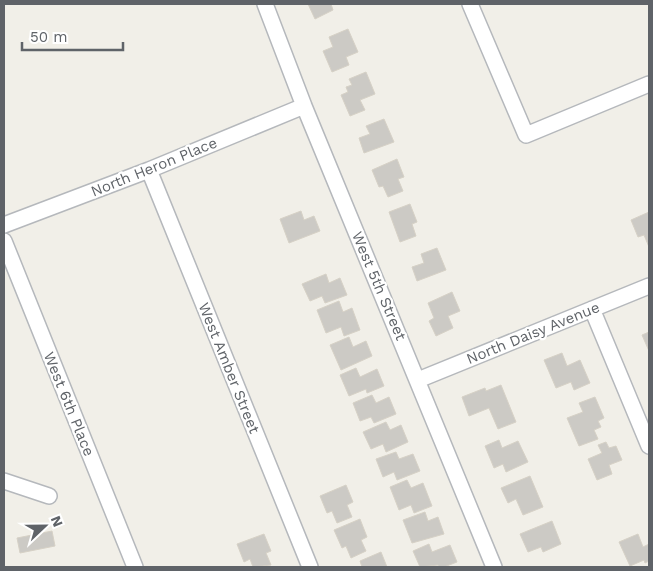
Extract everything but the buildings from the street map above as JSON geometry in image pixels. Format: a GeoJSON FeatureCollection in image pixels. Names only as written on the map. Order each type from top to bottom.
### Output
{"type":"FeatureCollection","features":[{"type":"Feature","properties":{"kind":"street","name":"West 5th Street"},"geometry":{"type":"LineString","coordinates":[[265,4],[304,106],[494,567]]}},
{"type":"Feature","properties":{"kind":"street"},"geometry":{"type":"LineString","coordinates":[[470,4],[526,135],[649,84]]}},
{"type":"Feature","properties":{"kind":"street","name":"North Heron Place"},"geometry":{"type":"LineString","coordinates":[[4,225],[149,170],[304,106]]}},
{"type":"Feature","properties":{"kind":"street","name":"West Amber Street"},"geometry":{"type":"LineString","coordinates":[[149,170],[310,567]]}},
{"type":"Feature","properties":{"kind":"street","name":"West 6th Place"},"geometry":{"type":"LineString","coordinates":[[4,241],[135,567]]}},
{"type":"Feature","properties":{"kind":"street","name":"North Daisy Avenue"},"geometry":{"type":"LineString","coordinates":[[418,380],[649,286]]}},
{"type":"Feature","properties":{"kind":"street"},"geometry":{"type":"LineString","coordinates":[[592,309],[649,446]]}},
{"type":"Feature","properties":{"kind":"street"},"geometry":{"type":"LineString","coordinates":[[4,480],[49,496]]}}]}
